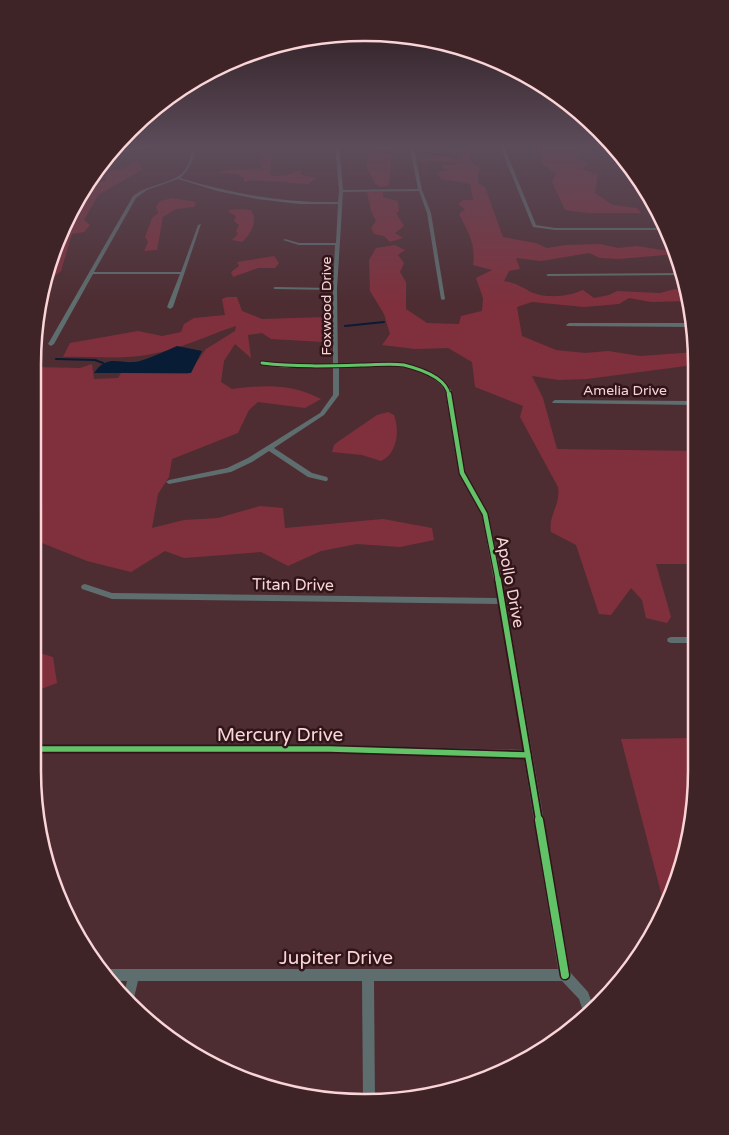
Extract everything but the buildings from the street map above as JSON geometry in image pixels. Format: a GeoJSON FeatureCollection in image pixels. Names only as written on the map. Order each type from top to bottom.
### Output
{"type":"FeatureCollection","features":[{"type":"Feature","properties":{"kind":"street"},"geometry":{"type":"LineString","coordinates":[[51,344],[134,197]]}},
{"type":"Feature","properties":{"kind":"street"},"geometry":{"type":"LineString","coordinates":[[255,197],[304,203],[340,203]]}},
{"type":"Feature","properties":{"kind":"street","name":"Foxwood Drive"},"geometry":{"type":"LineString","coordinates":[[169,482],[229,470],[270,448],[322,414],[336,395],[335,289],[340,197]]}},
{"type":"Feature","properties":{"kind":"street"},"geometry":{"type":"LineString","coordinates":[[423,197],[429,213],[443,299]]}},
{"type":"Feature","properties":{"kind":"street"},"geometry":{"type":"LineString","coordinates":[[523,197],[534,226],[554,229],[657,229]]}},
{"type":"Feature","properties":{"kind":"street"},"geometry":{"type":"LineString","coordinates":[[170,307],[200,225]]}},
{"type":"Feature","properties":{"kind":"street"},"geometry":{"type":"LineString","coordinates":[[285,240],[299,244],[337,244]]}},
{"type":"Feature","properties":{"kind":"street"},"geometry":{"type":"LineString","coordinates":[[92,272],[183,273]]}},
{"type":"Feature","properties":{"kind":"street"},"geometry":{"type":"LineString","coordinates":[[548,275],[675,274]]}},
{"type":"Feature","properties":{"kind":"street"},"geometry":{"type":"LineString","coordinates":[[275,288],[335,289]]}},
{"type":"Feature","properties":{"kind":"street"},"geometry":{"type":"LineString","coordinates":[[569,325],[685,325]]}},
{"type":"Feature","properties":{"kind":"street","name":"Apollo Drive"},"geometry":{"type":"LineString","coordinates":[[262,364],[286,366],[402,365],[427,372],[448,390],[462,473],[484,514],[502,601],[565,976]]}},
{"type":"Feature","properties":{"kind":"street","name":"Amelia Drive"},"geometry":{"type":"LineString","coordinates":[[555,402],[688,403]]}},
{"type":"Feature","properties":{"kind":"street"},"geometry":{"type":"LineString","coordinates":[[270,448],[310,475],[324,479]]}},
{"type":"Feature","properties":{"kind":"street","name":"Titan Drive"},"geometry":{"type":"LineString","coordinates":[[85,587],[112,596],[502,601]]}},
{"type":"Feature","properties":{"kind":"street"},"geometry":{"type":"LineString","coordinates":[[671,640],[688,640]]}},
{"type":"Feature","properties":{"kind":"street","name":"Mercury Drive"},"geometry":{"type":"LineString","coordinates":[[41,750],[330,749],[528,755]]}},
{"type":"Feature","properties":{"kind":"street","name":"Jupiter Drive"},"geometry":{"type":"LineString","coordinates":[[114,975],[565,976]]}},
{"type":"Feature","properties":{"kind":"street"},"geometry":{"type":"LineString","coordinates":[[130,993],[134,976]]}},
{"type":"Feature","properties":{"kind":"street"},"geometry":{"type":"LineString","coordinates":[[368,976],[369,1094]]}},
{"type":"Feature","properties":{"kind":"street"},"geometry":{"type":"LineString","coordinates":[[565,976],[584,996],[587,1005]]}},
{"type":"Feature","properties":{"kind":"shaded area"},"geometry":{"type":"Polygon","coordinates":[[[89,197],[97,197],[84,220],[90,225],[84,232],[72,234],[61,271],[53,277],[66,241],[85,203],[89,197]]]}},
{"type":"Feature","properties":{"kind":"shaded area"},"geometry":{"type":"Polygon","coordinates":[[[368,197],[383,197],[398,201],[399,211],[396,213],[404,226],[395,233],[403,238],[390,242],[384,236],[374,234],[371,228],[376,221],[371,211],[368,197]]]}},
{"type":"Feature","properties":{"kind":"shaded area"},"geometry":{"type":"Polygon","coordinates":[[[472,197],[489,197],[503,237],[536,243],[547,248],[566,245],[600,244],[618,248],[637,246],[667,251],[668,255],[619,259],[600,258],[589,253],[541,261],[516,258],[520,269],[509,271],[504,281],[535,294],[549,296],[563,296],[583,290],[594,298],[617,291],[660,293],[675,289],[679,290],[682,301],[651,302],[629,298],[619,304],[584,307],[532,302],[517,307],[522,336],[556,350],[585,353],[608,351],[640,356],[687,353],[688,366],[587,379],[559,380],[532,376],[543,398],[557,449],[688,451],[688,564],[656,564],[671,617],[667,623],[646,618],[642,600],[631,588],[611,615],[599,614],[576,545],[551,532],[551,520],[558,499],[558,487],[520,417],[523,406],[475,387],[472,362],[448,348],[415,349],[382,345],[390,334],[384,314],[370,291],[369,260],[376,248],[395,245],[405,250],[398,255],[404,263],[400,272],[406,282],[406,309],[427,323],[459,324],[461,316],[482,311],[483,298],[476,278],[492,270],[473,265],[472,244],[459,214],[465,209],[458,204],[463,200],[473,200],[472,197]]]}},
{"type":"Feature","properties":{"kind":"shaded area"},"geometry":{"type":"Polygon","coordinates":[[[559,197],[601,197],[613,205],[637,208],[641,213],[588,213],[565,210],[559,197]]]}},
{"type":"Feature","properties":{"kind":"shaded area"},"geometry":{"type":"Polygon","coordinates":[[[172,198],[196,202],[194,207],[176,209],[163,217],[157,250],[144,251],[148,242],[145,237],[152,218],[158,213],[156,207],[160,201],[172,198]]]}},
{"type":"Feature","properties":{"kind":"shaded area"},"geometry":{"type":"Polygon","coordinates":[[[229,210],[251,210],[254,218],[254,223],[248,235],[242,242],[232,240],[238,234],[236,231],[239,225],[234,221],[236,216],[229,212],[229,210]]]}},
{"type":"Feature","properties":{"kind":"shaded area"},"geometry":{"type":"Polygon","coordinates":[[[274,256],[279,263],[275,268],[258,268],[233,277],[231,272],[239,266],[237,262],[274,256]]]}},
{"type":"Feature","properties":{"kind":"shaded area"},"geometry":{"type":"Polygon","coordinates":[[[237,297],[242,311],[262,319],[325,317],[323,342],[271,339],[262,333],[248,335],[251,358],[235,344],[224,361],[221,382],[232,389],[277,386],[299,390],[321,399],[305,408],[258,402],[249,410],[238,433],[172,459],[169,477],[158,494],[152,528],[184,520],[218,518],[260,506],[283,508],[285,528],[383,519],[432,528],[434,540],[400,547],[357,544],[321,551],[288,566],[261,552],[184,558],[165,551],[131,572],[87,561],[41,542],[41,367],[80,368],[92,364],[94,379],[118,378],[121,373],[188,374],[206,349],[235,331],[236,326],[163,352],[141,356],[63,357],[70,343],[138,331],[162,336],[181,332],[184,324],[194,318],[225,315],[222,299],[237,297]]]}},
{"type":"Feature","properties":{"kind":"shaded area"},"geometry":{"type":"Polygon","coordinates":[[[388,412],[394,415],[397,435],[394,448],[386,458],[381,461],[362,455],[332,452],[334,445],[339,441],[377,415],[388,412]]]}},
{"type":"Feature","properties":{"kind":"shaded area"},"geometry":{"type":"Polygon","coordinates":[[[41,653],[53,657],[57,683],[41,689],[41,653]]]}},
{"type":"Feature","properties":{"kind":"shaded area"},"geometry":{"type":"Polygon","coordinates":[[[688,738],[687,792],[682,834],[671,874],[662,896],[621,739],[688,738]]]}},
{"type":"Feature","properties":{"kind":"water"},"geometry":{"type":"Polygon","coordinates":[[[177,346],[202,351],[191,373],[94,373],[99,367],[110,361],[140,361],[177,346]]]}},
{"type":"Feature","properties":{"kind":"waterway"},"geometry":{"type":"LineString","coordinates":[[345,326],[384,322]]}},
{"type":"Feature","properties":{"kind":"waterway"},"geometry":{"type":"LineString","coordinates":[[56,359],[95,360],[103,363]]}},
{"type":"Feature","properties":{"kind":"cycle path"},"geometry":{"type":"LineString","coordinates":[[262,363],[286,366],[402,365],[427,372],[448,390],[462,473],[485,514],[502,601],[565,975]]}},
{"type":"Feature","properties":{"kind":"cycle path"},"geometry":{"type":"LineString","coordinates":[[41,749],[330,749],[528,755]]}}]}
